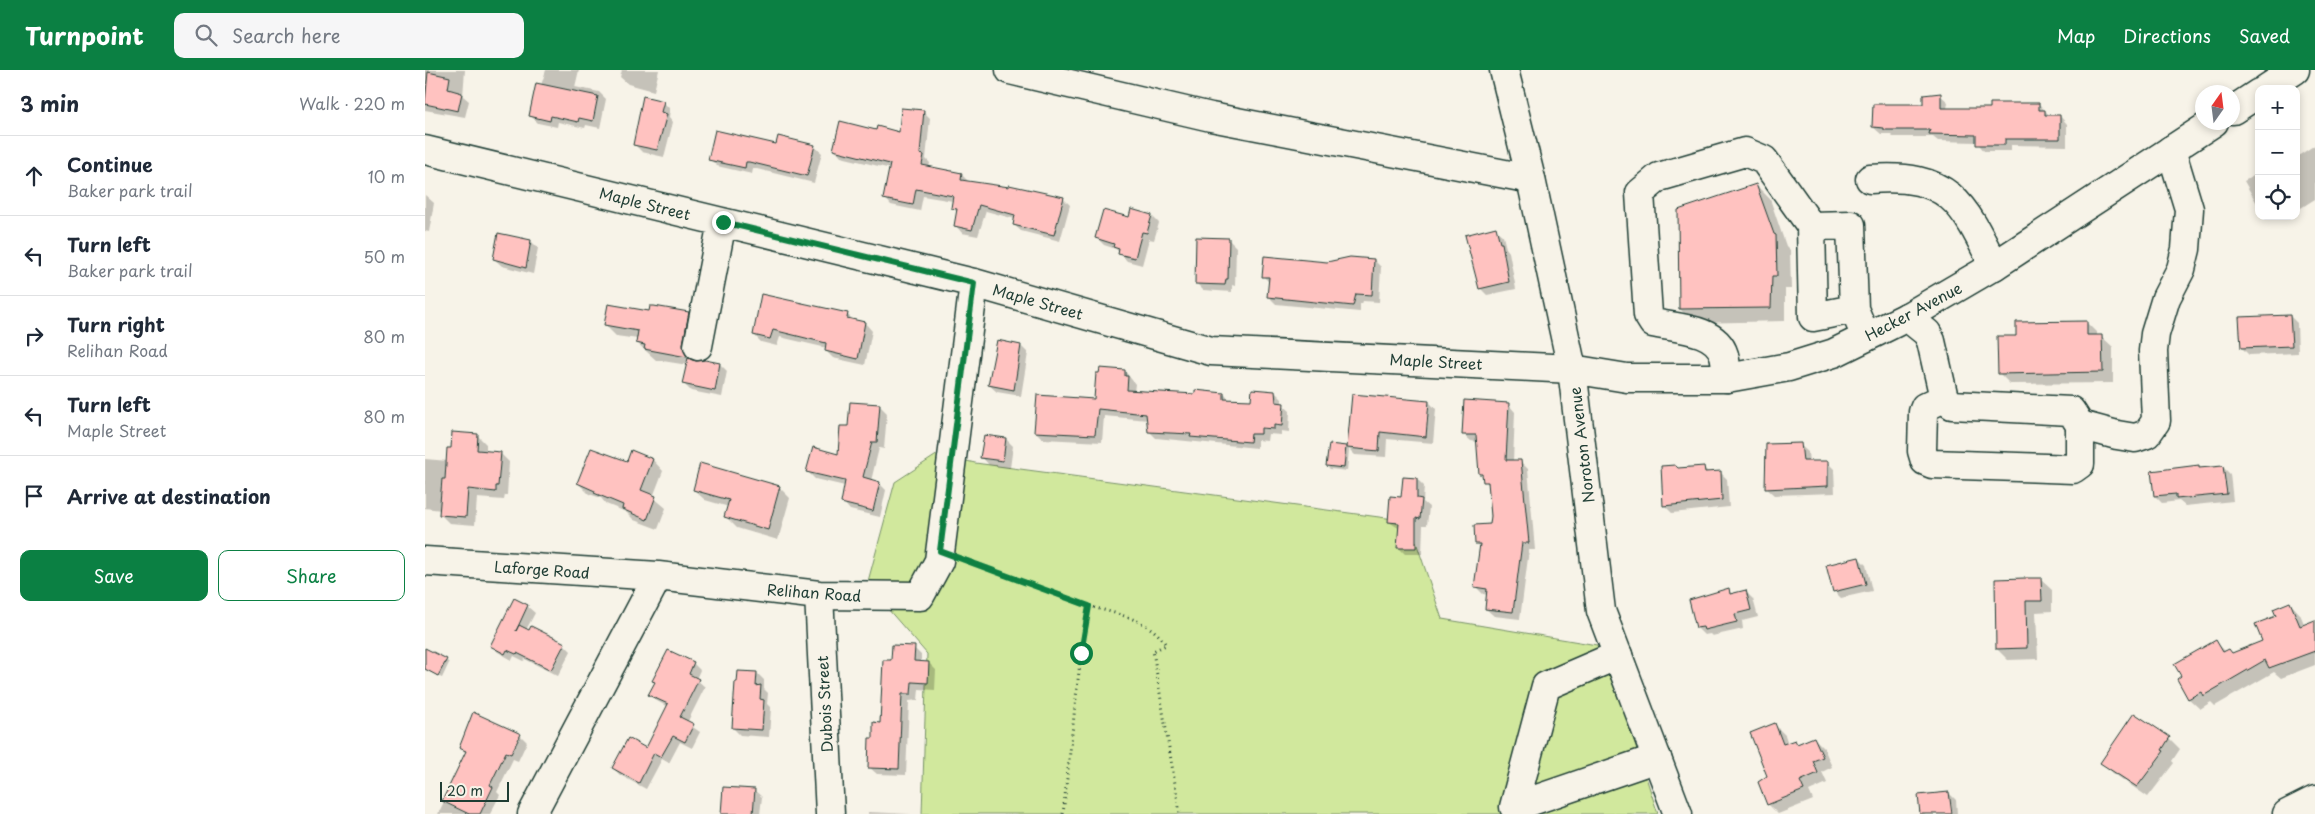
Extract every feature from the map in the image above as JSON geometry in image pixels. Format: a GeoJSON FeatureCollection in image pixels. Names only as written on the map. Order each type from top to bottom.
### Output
{"type":"FeatureCollection","features":[{"type":"Feature","properties":{"kind":"main road"},"geometry":{"type":"LineString","coordinates":[[1010,70],[1211,117],[1531,178]]}},
{"type":"Feature","properties":{"kind":"main road"},"geometry":{"type":"LineString","coordinates":[[2272,85],[2295,70]]}},
{"type":"Feature","properties":{"kind":"main road","name":"Noroton Avenue"},"geometry":{"type":"LineString","coordinates":[[1506,78],[1531,178],[1573,369],[1601,611],[1678,814]]}},
{"type":"Feature","properties":{"kind":"main road"},"geometry":{"type":"LineString","coordinates":[[2240,105],[2255,96]]}},
{"type":"Feature","properties":{"kind":"main road","name":"Hecker Avenue"},"geometry":{"type":"LineString","coordinates":[[1573,369],[1627,378],[1727,378],[1789,367],[1833,353],[1907,317],[1995,266],[2202,130]]}},
{"type":"Feature","properties":{"kind":"main road","name":"Maple Street"},"geometry":{"type":"LineString","coordinates":[[425,150],[974,283],[1211,351],[1573,369]]}},
{"type":"Feature","properties":{"kind":"main road"},"geometry":{"type":"LineString","coordinates":[[2080,425],[2117,436],[2135,438],[2147,434],[2156,420],[2153,351],[2155,334],[2166,298],[2181,269],[2187,248],[2189,209],[2171,150]]}},
{"type":"Feature","properties":{"kind":"main road"},"geometry":{"type":"LineString","coordinates":[[1727,378],[1724,354],[1717,342],[1704,333],[1653,323],[1648,315],[1640,193],[1659,177],[1745,152],[1764,160],[1811,226],[1813,317],[1854,309]]}},
{"type":"Feature","properties":{"kind":"main road"},"geometry":{"type":"LineString","coordinates":[[1871,179],[1898,177],[1935,186],[1948,194],[1972,219],[1995,266]]}},
{"type":"Feature","properties":{"kind":"main road"},"geometry":{"type":"LineString","coordinates":[[698,346],[723,222]]}},
{"type":"Feature","properties":{"kind":"main road"},"geometry":{"type":"LineString","coordinates":[[1811,226],[1851,225],[1854,309],[1866,337]]}},
{"type":"Feature","properties":{"kind":"main road","name":"Relihan Road"},"geometry":{"type":"LineString","coordinates":[[658,576],[819,595],[920,596],[939,561],[974,283]]}},
{"type":"Feature","properties":{"kind":"main road"},"geometry":{"type":"LineString","coordinates":[[1907,317],[1927,333],[1931,341],[1944,398],[1952,405],[2067,409],[2071,411],[2080,425],[2081,459],[2073,469],[1932,464],[1925,461],[1922,451],[1923,412],[1925,407],[1944,398]]}},
{"type":"Feature","properties":{"kind":"main road","name":"Laforge Road"},"geometry":{"type":"LineString","coordinates":[[425,561],[658,576]]}},
{"type":"Feature","properties":{"kind":"main road"},"geometry":{"type":"LineString","coordinates":[[532,814],[658,576]]}},
{"type":"Feature","properties":{"kind":"main road","name":"Dubois Street"},"geometry":{"type":"LineString","coordinates":[[819,595],[829,814]]}},
{"type":"Feature","properties":{"kind":"main road"},"geometry":{"type":"LineString","coordinates":[[1618,655],[1546,686],[1515,806],[1657,758]]}},
{"type":"Feature","properties":{"kind":"main road"},"geometry":{"type":"LineString","coordinates":[[2287,814],[2315,800]]}},
{"type":"Feature","properties":{"kind":"path"},"geometry":{"type":"LineString","coordinates":[[940,551],[1089,606],[1141,622],[1161,636],[1166,645],[1153,651],[1180,814]]}},
{"type":"Feature","properties":{"kind":"path"},"geometry":{"type":"LineString","coordinates":[[1063,814],[1081,653],[1089,606]]}},
{"type":"Feature","properties":{"kind":"green space"},"geometry":{"type":"Polygon","coordinates":[[[938,454],[975,463],[1409,521],[1442,619],[1597,645],[1626,716],[1658,814],[922,814],[927,654],[867,585],[895,482],[938,454]]]}},
{"type":"Feature","properties":{"kind":"building"},"geometry":{"type":"Polygon","coordinates":[[[428,72],[450,77],[448,89],[462,93],[458,111],[425,104],[428,72]]]}},
{"type":"Feature","properties":{"kind":"building"},"geometry":{"type":"Polygon","coordinates":[[[536,83],[598,96],[593,121],[579,118],[578,122],[551,116],[550,121],[529,116],[536,83]]]}},
{"type":"Feature","properties":{"kind":"building"},"geometry":{"type":"Polygon","coordinates":[[[1941,93],[1941,108],[1990,108],[1990,103],[2039,103],[2039,110],[2045,110],[2045,115],[2060,115],[2060,139],[2005,139],[2005,145],[1976,145],[1976,135],[1929,134],[1930,130],[1884,130],[1884,128],[1872,127],[1873,104],[1923,104],[1923,95],[1941,93]]]}},
{"type":"Feature","properties":{"kind":"building"},"geometry":{"type":"Polygon","coordinates":[[[643,96],[664,101],[661,112],[667,114],[657,150],[633,145],[643,96]]]}},
{"type":"Feature","properties":{"kind":"building"},"geometry":{"type":"Polygon","coordinates":[[[901,108],[924,110],[920,154],[924,155],[922,165],[962,173],[961,180],[1009,187],[1009,185],[1064,197],[1054,235],[1013,225],[1015,215],[979,205],[972,230],[954,226],[957,209],[951,208],[953,196],[916,189],[913,205],[883,199],[890,164],[833,150],[840,121],[876,130],[877,126],[899,132],[901,108]]]}},
{"type":"Feature","properties":{"kind":"building"},"geometry":{"type":"Polygon","coordinates":[[[715,130],[776,144],[778,136],[815,145],[807,176],[749,162],[746,162],[745,168],[708,160],[715,130]]]}},
{"type":"Feature","properties":{"kind":"building"},"geometry":{"type":"Polygon","coordinates":[[[1756,184],[1776,235],[1777,276],[1772,276],[1771,308],[1679,309],[1678,210],[1756,184]]]}},
{"type":"Feature","properties":{"kind":"building"},"geometry":{"type":"Polygon","coordinates":[[[1131,209],[1152,215],[1147,233],[1142,232],[1135,258],[1118,254],[1119,249],[1113,247],[1114,244],[1095,238],[1103,210],[1129,217],[1131,209]]]}},
{"type":"Feature","properties":{"kind":"building"},"geometry":{"type":"Polygon","coordinates":[[[1496,227],[1500,243],[1502,243],[1509,282],[1479,289],[1465,235],[1496,227]]]}},
{"type":"Feature","properties":{"kind":"building"},"geometry":{"type":"Polygon","coordinates":[[[498,233],[531,240],[526,268],[493,259],[498,233]]]}},
{"type":"Feature","properties":{"kind":"building"},"geometry":{"type":"Polygon","coordinates":[[[1196,237],[1229,238],[1228,279],[1226,279],[1225,285],[1195,284],[1196,237]]]}},
{"type":"Feature","properties":{"kind":"building"},"geometry":{"type":"Polygon","coordinates":[[[1264,256],[1327,262],[1350,257],[1374,259],[1372,295],[1356,294],[1353,306],[1267,297],[1269,277],[1262,277],[1264,256]]]}},
{"type":"Feature","properties":{"kind":"building"},"geometry":{"type":"Polygon","coordinates":[[[761,294],[848,313],[847,318],[865,322],[858,359],[825,351],[826,343],[773,330],[770,339],[753,335],[761,294]]]}},
{"type":"Feature","properties":{"kind":"building"},"geometry":{"type":"Polygon","coordinates":[[[608,304],[649,311],[650,306],[654,306],[689,312],[683,344],[687,357],[644,349],[645,345],[636,343],[638,331],[604,325],[608,304]]]}},
{"type":"Feature","properties":{"kind":"building"},"geometry":{"type":"Polygon","coordinates":[[[2290,315],[2292,346],[2241,348],[2239,317],[2290,315]]]}},
{"type":"Feature","properties":{"kind":"building"},"geometry":{"type":"Polygon","coordinates":[[[2087,321],[2087,335],[2102,335],[2103,372],[1998,374],[1997,336],[2016,336],[2016,322],[2087,321]]]}},
{"type":"Feature","properties":{"kind":"building"},"geometry":{"type":"Polygon","coordinates":[[[997,340],[1021,345],[1014,390],[988,385],[997,340]]]}},
{"type":"Feature","properties":{"kind":"building"},"geometry":{"type":"Polygon","coordinates":[[[688,358],[696,361],[705,360],[720,363],[715,391],[682,384],[688,358]]]}},
{"type":"Feature","properties":{"kind":"building"},"geometry":{"type":"Polygon","coordinates":[[[1100,368],[1125,370],[1125,376],[1128,376],[1127,390],[1195,394],[1195,390],[1224,393],[1224,399],[1251,400],[1252,389],[1275,391],[1276,402],[1284,403],[1282,426],[1274,425],[1274,429],[1261,428],[1261,434],[1251,434],[1250,442],[1190,437],[1191,434],[1148,432],[1146,414],[1098,409],[1095,435],[1034,432],[1037,395],[1094,399],[1096,373],[1099,373],[1100,368]]]}},
{"type":"Feature","properties":{"kind":"building"},"geometry":{"type":"Polygon","coordinates":[[[1352,394],[1429,401],[1426,437],[1380,432],[1379,451],[1347,448],[1352,394]]]}},
{"type":"Feature","properties":{"kind":"building"},"geometry":{"type":"Polygon","coordinates":[[[1464,400],[1509,403],[1506,460],[1521,460],[1529,543],[1522,543],[1513,612],[1485,609],[1487,589],[1474,587],[1480,544],[1475,544],[1474,525],[1490,524],[1491,516],[1488,482],[1483,482],[1482,474],[1479,474],[1476,435],[1462,435],[1464,400]]]}},
{"type":"Feature","properties":{"kind":"building"},"geometry":{"type":"Polygon","coordinates":[[[850,402],[880,404],[877,442],[872,442],[863,477],[880,482],[873,511],[841,503],[845,481],[806,472],[813,447],[838,454],[840,426],[848,426],[850,402]]]}},
{"type":"Feature","properties":{"kind":"building"},"geometry":{"type":"Polygon","coordinates":[[[452,432],[478,434],[477,450],[501,452],[496,492],[468,489],[466,517],[439,515],[442,479],[445,479],[447,448],[451,448],[452,432]]]}},
{"type":"Feature","properties":{"kind":"building"},"geometry":{"type":"Polygon","coordinates":[[[984,435],[1006,438],[1003,461],[980,458],[984,435]]]}},
{"type":"Feature","properties":{"kind":"building"},"geometry":{"type":"Polygon","coordinates":[[[1801,443],[1803,461],[1828,461],[1828,486],[1765,489],[1766,444],[1801,443]]]}},
{"type":"Feature","properties":{"kind":"building"},"geometry":{"type":"Polygon","coordinates":[[[1329,444],[1346,446],[1344,468],[1326,466],[1329,444]]]}},
{"type":"Feature","properties":{"kind":"building"},"geometry":{"type":"Polygon","coordinates":[[[591,448],[627,461],[631,450],[653,459],[641,490],[656,496],[647,520],[622,509],[623,505],[594,493],[595,491],[577,483],[591,448]]]}},
{"type":"Feature","properties":{"kind":"building"},"geometry":{"type":"Polygon","coordinates":[[[700,463],[780,486],[768,530],[724,517],[729,500],[693,490],[700,463]]]}},
{"type":"Feature","properties":{"kind":"building"},"geometry":{"type":"Polygon","coordinates":[[[1675,465],[1678,468],[1704,466],[1705,472],[1721,471],[1722,500],[1663,506],[1661,466],[1675,465]]]}},
{"type":"Feature","properties":{"kind":"building"},"geometry":{"type":"Polygon","coordinates":[[[2199,465],[2199,468],[2223,466],[2227,494],[2176,499],[2176,494],[2154,496],[2151,471],[2199,465]]]}},
{"type":"Feature","properties":{"kind":"building"},"geometry":{"type":"Polygon","coordinates":[[[1403,477],[1417,478],[1417,498],[1422,499],[1420,519],[1416,518],[1416,548],[1397,548],[1399,523],[1388,522],[1390,496],[1401,497],[1403,477]]]}},
{"type":"Feature","properties":{"kind":"building"},"geometry":{"type":"Polygon","coordinates":[[[1859,557],[1866,584],[1833,592],[1826,565],[1859,557]]]}},
{"type":"Feature","properties":{"kind":"building"},"geometry":{"type":"Polygon","coordinates":[[[2041,578],[2042,601],[2026,601],[2027,648],[1996,649],[1995,579],[2041,578]]]}},
{"type":"Feature","properties":{"kind":"building"},"geometry":{"type":"Polygon","coordinates":[[[1729,588],[1730,594],[1746,590],[1751,610],[1735,614],[1737,622],[1704,630],[1703,627],[1696,628],[1689,600],[1729,588]]]}},
{"type":"Feature","properties":{"kind":"building"},"geometry":{"type":"Polygon","coordinates":[[[514,598],[528,605],[516,631],[519,625],[529,630],[531,626],[565,643],[551,670],[517,653],[507,650],[505,654],[490,646],[514,598]]]}},
{"type":"Feature","properties":{"kind":"building"},"geometry":{"type":"Polygon","coordinates":[[[2290,602],[2300,626],[2315,620],[2315,651],[2269,668],[2265,660],[2203,696],[2201,692],[2188,699],[2177,679],[2181,676],[2174,664],[2216,640],[2223,652],[2229,649],[2232,653],[2262,641],[2255,624],[2276,616],[2273,609],[2290,602]]]}},
{"type":"Feature","properties":{"kind":"building"},"geometry":{"type":"Polygon","coordinates":[[[892,645],[915,646],[914,661],[929,662],[928,683],[912,682],[911,694],[902,694],[899,769],[868,768],[869,738],[873,738],[873,722],[880,723],[883,660],[891,660],[892,645]]]}},
{"type":"Feature","properties":{"kind":"building"},"geometry":{"type":"Polygon","coordinates":[[[425,648],[447,659],[438,676],[425,669],[425,648]]]}},
{"type":"Feature","properties":{"kind":"building"},"geometry":{"type":"Polygon","coordinates":[[[668,650],[694,662],[689,674],[699,679],[680,717],[694,724],[685,742],[673,736],[661,757],[654,753],[639,783],[612,768],[628,738],[646,748],[668,704],[648,695],[655,682],[652,681],[668,650]]]}},
{"type":"Feature","properties":{"kind":"building"},"geometry":{"type":"Polygon","coordinates":[[[738,671],[757,672],[756,686],[761,685],[760,699],[764,700],[762,730],[732,728],[735,682],[737,682],[738,671]]]}},
{"type":"Feature","properties":{"kind":"building"},"geometry":{"type":"Polygon","coordinates":[[[473,712],[521,734],[511,754],[506,752],[490,785],[493,787],[480,814],[469,814],[442,801],[466,751],[459,748],[473,712]]]}},
{"type":"Feature","properties":{"kind":"building"},"geometry":{"type":"Polygon","coordinates":[[[2134,713],[2170,737],[2162,750],[2164,751],[2137,787],[2100,763],[2134,713]]]}},
{"type":"Feature","properties":{"kind":"building"},"geometry":{"type":"Polygon","coordinates":[[[1775,723],[1783,744],[1795,740],[1797,744],[1814,737],[1823,757],[1813,761],[1818,773],[1800,781],[1804,790],[1767,805],[1758,782],[1767,776],[1750,733],[1775,723]]]}},
{"type":"Feature","properties":{"kind":"building"},"geometry":{"type":"Polygon","coordinates":[[[723,787],[755,789],[753,814],[721,814],[723,787]]]}},
{"type":"Feature","properties":{"kind":"building"},"geometry":{"type":"Polygon","coordinates":[[[1949,792],[1952,814],[1920,814],[1918,795],[1949,792]]]}},
{"type":"Feature","properties":{"kind":"route"},"geometry":{"type":"LineString","coordinates":[[723,222],[974,283],[940,551],[1089,606],[1081,653]]}}]}
